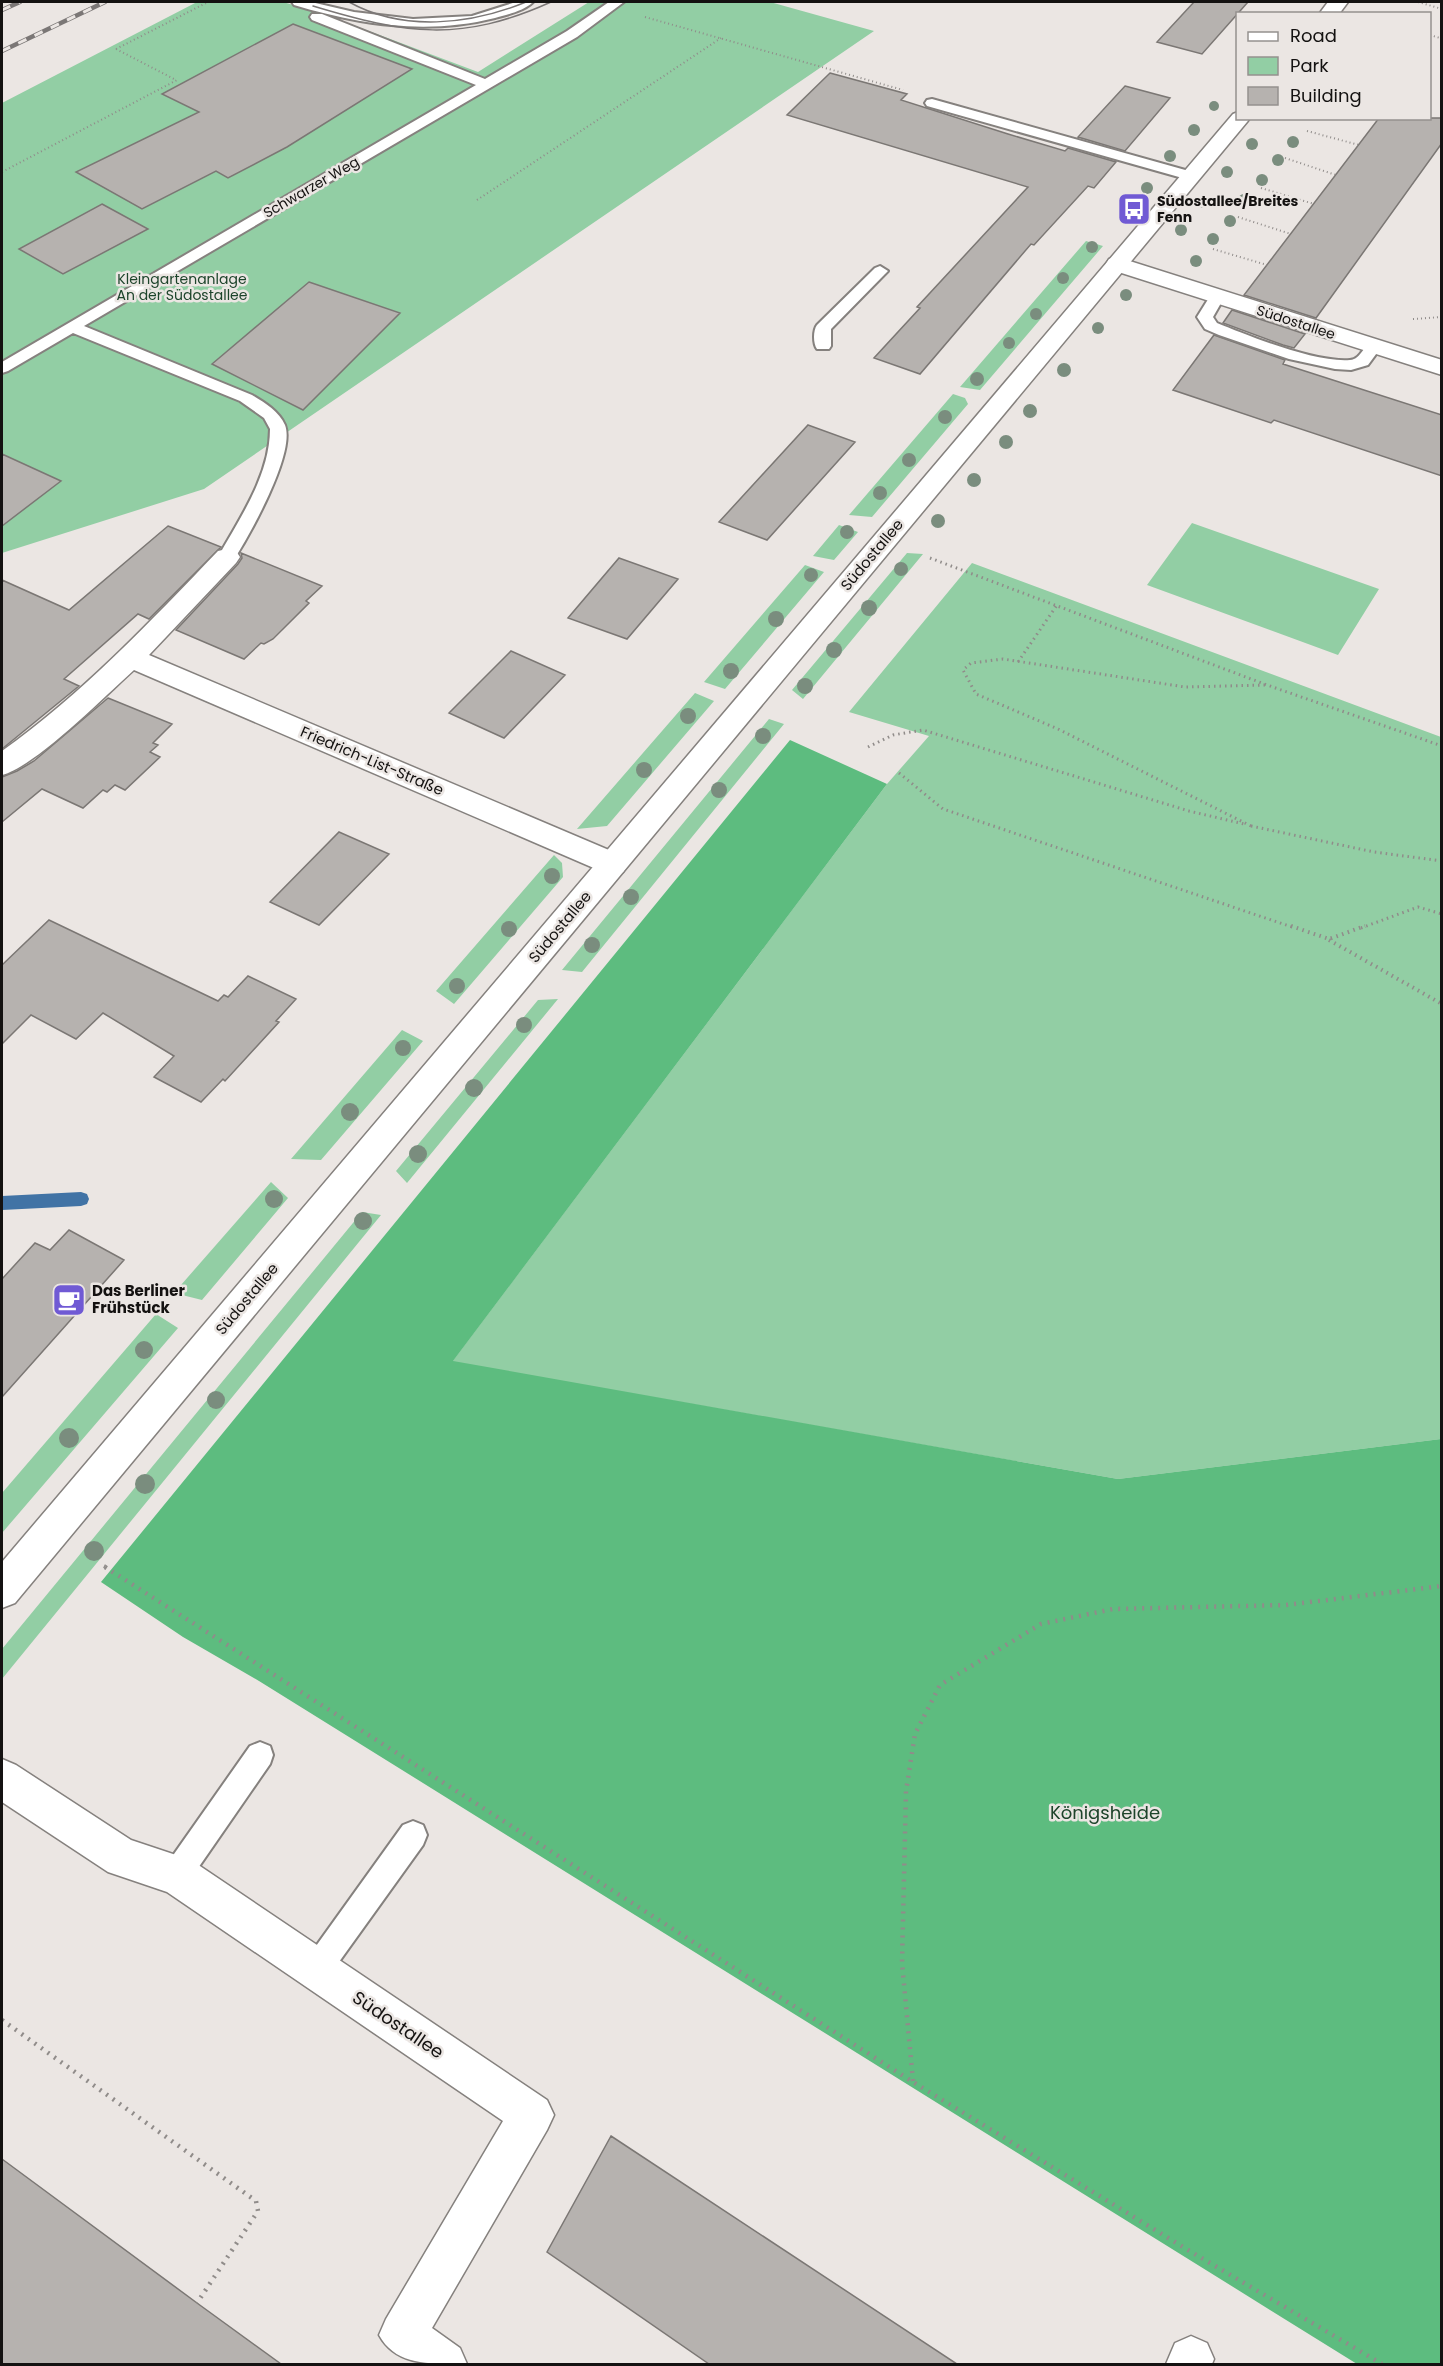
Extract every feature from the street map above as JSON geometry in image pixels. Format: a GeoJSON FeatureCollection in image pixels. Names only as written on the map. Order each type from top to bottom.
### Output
{"type":"FeatureCollection","features":[{"type":"Feature","properties":{"kind":"street","name":"Südostallee"},"geometry":{"type":"LineString","coordinates":[[2,1590],[1238,120]]}},
{"type":"Feature","properties":{"kind":"street","name":"Südostallee"},"geometry":{"type":"LineString","coordinates":[[1117,264],[1442,368]]}},
{"type":"Feature","properties":{"kind":"street"},"geometry":{"type":"LineString","coordinates":[[2,765],[40,738],[131,658],[227,557]]}},
{"type":"Feature","properties":{"kind":"street","name":"Friedrich-List-Straße"},"geometry":{"type":"LineString","coordinates":[[131,658],[613,864]]}},
{"type":"Feature","properties":{"kind":"street","name":"Südostallee"},"geometry":{"type":"LineString","coordinates":[[2,1779],[122,1858],[177,1874],[532,2115],[402,2335],[444,2364]]}},
{"type":"Feature","properties":{"kind":"lane"},"geometry":{"type":"LineString","coordinates":[[299,2],[346,14],[444,22],[486,16],[526,2]]}},
{"type":"Feature","properties":{"kind":"lane","name":"Schwarzer Weg"},"geometry":{"type":"LineString","coordinates":[[2,368],[572,34],[613,4]]}},
{"type":"Feature","properties":{"kind":"lane"},"geometry":{"type":"LineString","coordinates":[[386,7],[410,21]]}},
{"type":"Feature","properties":{"kind":"lane"},"geometry":{"type":"LineString","coordinates":[[316,16],[486,84]]}},
{"type":"Feature","properties":{"kind":"lane"},"geometry":{"type":"LineString","coordinates":[[932,102],[1191,176]]}},
{"type":"Feature","properties":{"kind":"lane"},"geometry":{"type":"LineString","coordinates":[[824,346],[823,328],[880,271]]}},
{"type":"Feature","properties":{"kind":"lane"},"geometry":{"type":"LineString","coordinates":[[1217,296],[1205,317],[1211,326],[1319,363],[1348,366],[1362,362],[1374,346]]}},
{"type":"Feature","properties":{"kind":"lane"},"geometry":{"type":"LineString","coordinates":[[72,327],[246,398],[264,409],[278,428],[278,451],[257,501],[227,557]]}},
{"type":"Feature","properties":{"kind":"lane"},"geometry":{"type":"LineString","coordinates":[[177,1874],[260,1755]]}},
{"type":"Feature","properties":{"kind":"lane"},"geometry":{"type":"LineString","coordinates":[[316,1970],[413,1835]]}},
{"type":"Feature","properties":{"kind":"path"},"geometry":{"type":"LineString","coordinates":[[2,172],[177,80],[116,49],[208,2]]}},
{"type":"Feature","properties":{"kind":"path"},"geometry":{"type":"LineString","coordinates":[[1418,2],[1442,9]]}},
{"type":"Feature","properties":{"kind":"path"},"geometry":{"type":"LineString","coordinates":[[613,4],[720,38],[915,93],[932,102]]}},
{"type":"Feature","properties":{"kind":"path"},"geometry":{"type":"LineString","coordinates":[[477,200],[720,38]]}},
{"type":"Feature","properties":{"kind":"path"},"geometry":{"type":"LineString","coordinates":[[1307,131],[1359,145]]}},
{"type":"Feature","properties":{"kind":"path"},"geometry":{"type":"LineString","coordinates":[[1285,158],[1336,175]]}},
{"type":"Feature","properties":{"kind":"path"},"geometry":{"type":"LineString","coordinates":[[1261,188],[1314,204]]}},
{"type":"Feature","properties":{"kind":"path"},"geometry":{"type":"LineString","coordinates":[[1238,217],[1291,234]]}},
{"type":"Feature","properties":{"kind":"path"},"geometry":{"type":"LineString","coordinates":[[1213,249],[1267,265]]}},
{"type":"Feature","properties":{"kind":"path"},"geometry":{"type":"LineString","coordinates":[[930,558],[1267,685],[1442,746]]}},
{"type":"Feature","properties":{"kind":"path"},"geometry":{"type":"LineString","coordinates":[[1018,662],[1057,605]]}},
{"type":"Feature","properties":{"kind":"path"},"geometry":{"type":"LineString","coordinates":[[1251,826],[1058,729],[976,694],[963,670],[971,663],[984,660],[1018,662],[1185,687],[1267,685]]}},
{"type":"Feature","properties":{"kind":"path"},"geometry":{"type":"LineString","coordinates":[[868,747],[893,735],[923,730],[1189,811],[1374,852],[1442,861]]}},
{"type":"Feature","properties":{"kind":"path"},"geometry":{"type":"LineString","coordinates":[[899,772],[943,809],[1329,939],[1442,1004]]}},
{"type":"Feature","properties":{"kind":"path"},"geometry":{"type":"LineString","coordinates":[[1329,939],[1418,907],[1442,914]]}},
{"type":"Feature","properties":{"kind":"path"},"geometry":{"type":"LineString","coordinates":[[104,1566],[913,2082],[1188,2250],[1382,2364]]}},
{"type":"Feature","properties":{"kind":"path"},"geometry":{"type":"LineString","coordinates":[[913,2082],[902,1963],[906,1791],[915,1734],[940,1685],[1041,1624],[1113,1609],[1286,1605],[1442,1586]]}},
{"type":"Feature","properties":{"kind":"path"},"geometry":{"type":"LineString","coordinates":[[2,2020],[256,2201],[258,2211],[197,2303]]}},
{"type":"Feature","properties":{"kind":"green space","name":"Kleingartenanlage An der Südostallee"},"geometry":{"type":"Polygon","coordinates":[[[197,2],[283,2],[321,13],[478,72],[589,2],[770,2],[874,31],[204,489],[2,553],[2,103],[197,2]]]}},
{"type":"Feature","properties":{"kind":"green space"},"geometry":{"type":"Polygon","coordinates":[[[1086,241],[1103,246],[980,390],[960,387],[1086,241]]]}},
{"type":"Feature","properties":{"kind":"green space"},"geometry":{"type":"Polygon","coordinates":[[[953,394],[965,398],[968,404],[872,517],[849,515],[953,394]]]}},
{"type":"Feature","properties":{"kind":"green space"},"geometry":{"type":"Polygon","coordinates":[[[1192,523],[1379,589],[1338,655],[1147,585],[1192,523]]]}},
{"type":"Feature","properties":{"kind":"green space"},"geometry":{"type":"Polygon","coordinates":[[[839,525],[858,532],[834,560],[813,556],[839,525]]]}},
{"type":"Feature","properties":{"kind":"green space"},"geometry":{"type":"Polygon","coordinates":[[[907,553],[923,554],[803,699],[792,690],[907,553]]]}},
{"type":"Feature","properties":{"kind":"green space"},"geometry":{"type":"Polygon","coordinates":[[[972,563],[1441,737],[1441,1439],[1118,1479],[452,1362],[887,784],[929,736],[849,712],[972,563]]]}},
{"type":"Feature","properties":{"kind":"green space"},"geometry":{"type":"Polygon","coordinates":[[[805,565],[824,572],[725,689],[704,682],[805,565]]]}},
{"type":"Feature","properties":{"kind":"green space"},"geometry":{"type":"Polygon","coordinates":[[[695,693],[714,701],[607,826],[577,829],[695,693]]]}},
{"type":"Feature","properties":{"kind":"green space"},"geometry":{"type":"Polygon","coordinates":[[[769,719],[784,724],[582,972],[562,970],[769,719]]]}},
{"type":"Feature","properties":{"kind":"green space","name":"Königsheide"},"geometry":{"type":"Polygon","coordinates":[[[790,740],[887,784],[453,1361],[1118,1479],[1441,1439],[1441,2364],[1357,2364],[259,1681],[183,1637],[101,1582],[790,740]]]}},
{"type":"Feature","properties":{"kind":"green space"},"geometry":{"type":"Polygon","coordinates":[[[554,855],[562,863],[563,877],[454,1004],[436,991],[554,855]]]}},
{"type":"Feature","properties":{"kind":"green space"},"geometry":{"type":"Polygon","coordinates":[[[558,999],[407,1183],[396,1171],[538,1000],[558,999]]]}},
{"type":"Feature","properties":{"kind":"green space"},"geometry":{"type":"Polygon","coordinates":[[[402,1030],[423,1041],[321,1160],[291,1159],[402,1030]]]}},
{"type":"Feature","properties":{"kind":"green space"},"geometry":{"type":"Polygon","coordinates":[[[271,1182],[288,1198],[202,1300],[174,1293],[271,1182]]]}},
{"type":"Feature","properties":{"kind":"green space"},"geometry":{"type":"Polygon","coordinates":[[[362,1212],[381,1215],[2,1679],[2,1649],[362,1212]]]}},
{"type":"Feature","properties":{"kind":"green space"},"geometry":{"type":"Polygon","coordinates":[[[156,1314],[178,1328],[2,1533],[2,1493],[156,1314]]]}},
{"type":"Feature","properties":{"kind":"building"},"geometry":{"type":"Polygon","coordinates":[[[1194,2],[1248,2],[1239,12],[1236,12],[1236,16],[1202,54],[1157,42],[1194,2]]]}},
{"type":"Feature","properties":{"kind":"building"},"geometry":{"type":"Polygon","coordinates":[[[293,24],[412,69],[287,147],[228,178],[216,171],[142,209],[76,172],[199,112],[162,94],[293,24]]]}},
{"type":"Feature","properties":{"kind":"building"},"geometry":{"type":"Polygon","coordinates":[[[830,73],[907,94],[901,100],[1008,134],[1065,151],[1068,148],[1116,162],[1094,188],[1088,186],[1034,245],[1031,244],[920,374],[874,358],[920,308],[917,307],[1028,187],[787,115],[830,73]]]}},
{"type":"Feature","properties":{"kind":"building"},"geometry":{"type":"Polygon","coordinates":[[[1125,86],[1170,98],[1125,151],[1078,137],[1125,86]]]}},
{"type":"Feature","properties":{"kind":"building"},"geometry":{"type":"Polygon","coordinates":[[[1442,118],[1442,143],[1316,318],[1244,295],[1377,120],[1442,118]]]}},
{"type":"Feature","properties":{"kind":"building"},"geometry":{"type":"Polygon","coordinates":[[[102,204],[148,229],[63,274],[19,249],[102,204]]]}},
{"type":"Feature","properties":{"kind":"building"},"geometry":{"type":"Polygon","coordinates":[[[309,282],[400,313],[303,410],[212,364],[309,282]]]}},
{"type":"Feature","properties":{"kind":"building"},"geometry":{"type":"Polygon","coordinates":[[[1232,310],[1305,334],[1294,348],[1283,345],[1223,323],[1232,310]]]}},
{"type":"Feature","properties":{"kind":"building"},"geometry":{"type":"Polygon","coordinates":[[[1214,335],[1285,360],[1283,364],[1442,415],[1442,476],[1274,420],[1271,423],[1173,390],[1214,335]]]}},
{"type":"Feature","properties":{"kind":"building"},"geometry":{"type":"Polygon","coordinates":[[[808,425],[855,442],[767,540],[719,522],[808,425]]]}},
{"type":"Feature","properties":{"kind":"building"},"geometry":{"type":"Polygon","coordinates":[[[2,454],[61,481],[2,526],[2,454]]]}},
{"type":"Feature","properties":{"kind":"building"},"geometry":{"type":"Polygon","coordinates":[[[168,526],[221,547],[149,619],[138,614],[64,679],[79,686],[2,749],[2,580],[69,610],[168,526]]]}},
{"type":"Feature","properties":{"kind":"building"},"geometry":{"type":"Polygon","coordinates":[[[241,553],[322,586],[306,601],[309,603],[273,639],[264,644],[261,643],[244,659],[176,630],[238,564],[242,558],[241,553]]]}},
{"type":"Feature","properties":{"kind":"building"},"geometry":{"type":"Polygon","coordinates":[[[619,558],[678,579],[627,639],[568,618],[619,558]]]}},
{"type":"Feature","properties":{"kind":"building"},"geometry":{"type":"Polygon","coordinates":[[[511,651],[565,675],[504,738],[449,713],[511,651]]]}},
{"type":"Feature","properties":{"kind":"building"},"geometry":{"type":"Polygon","coordinates":[[[108,698],[172,724],[153,743],[158,745],[150,752],[160,757],[125,790],[115,785],[107,792],[103,790],[83,808],[42,789],[2,822],[2,777],[34,761],[108,698]]]}},
{"type":"Feature","properties":{"kind":"building"},"geometry":{"type":"Polygon","coordinates":[[[339,832],[389,854],[319,925],[270,902],[339,832]]]}},
{"type":"Feature","properties":{"kind":"building"},"geometry":{"type":"Polygon","coordinates":[[[49,920],[218,1001],[224,995],[228,997],[248,976],[296,999],[276,1021],[279,1022],[225,1081],[223,1079],[201,1102],[154,1077],[174,1056],[103,1013],[76,1039],[31,1015],[2,1044],[2,965],[49,920]]]}},
{"type":"Feature","properties":{"kind":"building"},"geometry":{"type":"Polygon","coordinates":[[[69,1230],[124,1260],[2,1397],[2,1279],[35,1243],[50,1250],[69,1230]]]}},
{"type":"Feature","properties":{"kind":"building"},"geometry":{"type":"Polygon","coordinates":[[[611,2136],[957,2364],[709,2364],[547,2252],[611,2136]]]}},
{"type":"Feature","properties":{"kind":"building"},"geometry":{"type":"Polygon","coordinates":[[[2,2159],[197,2303],[281,2364],[2,2364],[2,2159]]]}},
{"type":"Feature","properties":{"kind":"waterway"},"geometry":{"type":"LineString","coordinates":[[2,1203],[81,1199]]}},
{"type":"Feature","properties":{"kind":"tram line"},"geometry":{"type":"LineString","coordinates":[[349,2],[370,12],[392,18],[437,22],[482,16],[526,2]]}},
{"type":"Feature","properties":{"kind":"tram line"},"geometry":{"type":"LineString","coordinates":[[313,6],[377,23],[433,30],[460,29],[488,24],[551,2]]}},
{"type":"Feature","properties":{"kind":"railway"},"geometry":{"type":"LineString","coordinates":[[2,10],[20,2]]}},
{"type":"Feature","properties":{"kind":"railway"},"geometry":{"type":"LineString","coordinates":[[2,51],[105,2]]}},
{"type":"Feature","properties":{"kind":"place","name":"Südostallee/Breites Fenn"},"geometry":{"type":"Point","coordinates":[1134,209]}},
{"type":"Feature","properties":{"kind":"place","name":"Das Berliner Frühstück"},"geometry":{"type":"Point","coordinates":[69,1300]}}]}
